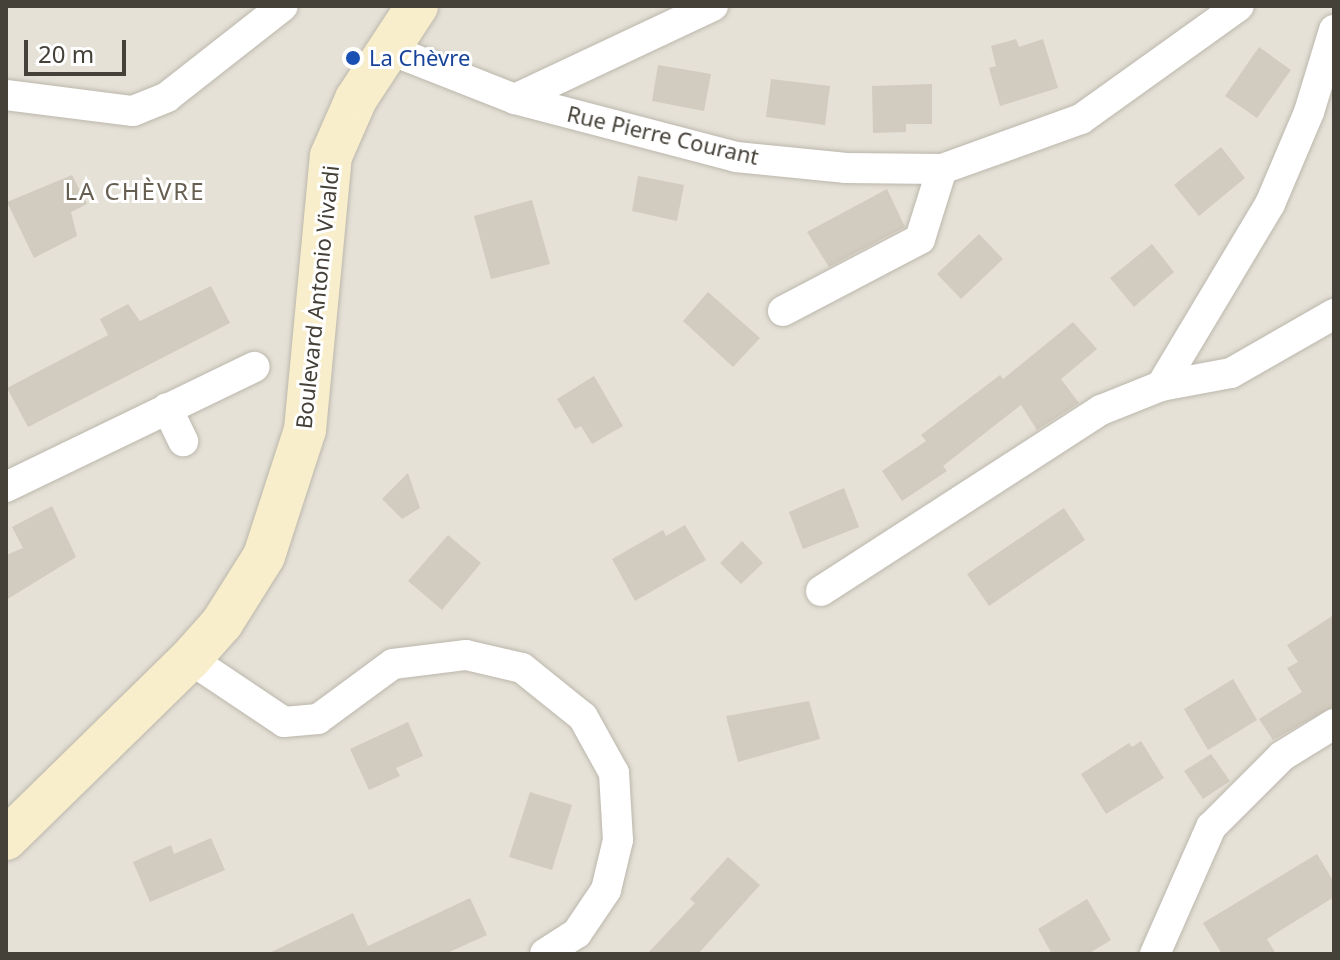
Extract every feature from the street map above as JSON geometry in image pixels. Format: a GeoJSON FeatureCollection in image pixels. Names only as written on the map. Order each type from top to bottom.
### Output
{"type":"FeatureCollection","features":[{"type":"Feature","properties":{"kind":"street"},"geometry":{"type":"LineString","coordinates":[[6,95],[133,111],[167,97],[283,6]]}},
{"type":"Feature","properties":{"kind":"street","name":"Boulevard Antonio Vivaldi"},"geometry":{"type":"LineString","coordinates":[[8,834],[190,659],[222,623],[264,556],[291,485],[319,327],[321,224],[331,156],[356,99],[417,6]]}},
{"type":"Feature","properties":{"kind":"street"},"geometry":{"type":"LineString","coordinates":[[515,99],[713,6]]}},
{"type":"Feature","properties":{"kind":"street","name":"Rue Pierre Courant"},"geometry":{"type":"LineString","coordinates":[[388,49],[515,99],[736,157],[846,168],[942,169],[1081,119],[1239,6]]}},
{"type":"Feature","properties":{"kind":"street"},"geometry":{"type":"LineString","coordinates":[[1161,386],[1270,204],[1309,112],[1334,30]]}},
{"type":"Feature","properties":{"kind":"street"},"geometry":{"type":"LineString","coordinates":[[783,311],[920,239],[942,169]]}},
{"type":"Feature","properties":{"kind":"street"},"geometry":{"type":"LineString","coordinates":[[821,591],[1101,410],[1161,386],[1231,373],[1334,314]]}},
{"type":"Feature","properties":{"kind":"street"},"geometry":{"type":"LineString","coordinates":[[6,487],[254,367]]}},
{"type":"Feature","properties":{"kind":"street"},"geometry":{"type":"LineString","coordinates":[[167,408],[183,441]]}},
{"type":"Feature","properties":{"kind":"street"},"geometry":{"type":"LineString","coordinates":[[190,659],[284,722],[318,719],[393,664],[466,655],[522,668],[583,717],[614,773],[618,840],[606,890],[577,933],[545,954]]}},
{"type":"Feature","properties":{"kind":"street"},"geometry":{"type":"LineString","coordinates":[[1155,954],[1211,827],[1282,756],[1334,724]]}},
{"type":"Feature","properties":{"kind":"shaded area"},"geometry":{"type":"Polygon","coordinates":[[[6,6],[1334,6],[1334,954],[6,954],[6,6]]]}},
{"type":"Feature","properties":{"kind":"building"},"geometry":{"type":"Polygon","coordinates":[[[1016,39],[1019,47],[1043,39],[1058,88],[1000,106],[989,68],[996,66],[991,46],[1016,39]]]}},
{"type":"Feature","properties":{"kind":"building"},"geometry":{"type":"Polygon","coordinates":[[[1259,47],[1291,70],[1257,118],[1225,96],[1259,47]]]}},
{"type":"Feature","properties":{"kind":"building"},"geometry":{"type":"Polygon","coordinates":[[[658,65],[711,74],[704,111],[652,101],[658,65]]]}},
{"type":"Feature","properties":{"kind":"building"},"geometry":{"type":"Polygon","coordinates":[[[771,79],[830,86],[825,125],[766,117],[771,79]]]}},
{"type":"Feature","properties":{"kind":"building"},"geometry":{"type":"Polygon","coordinates":[[[932,84],[932,124],[906,124],[906,132],[873,133],[872,86],[932,84]]]}},
{"type":"Feature","properties":{"kind":"building"},"geometry":{"type":"Polygon","coordinates":[[[1221,147],[1245,178],[1199,216],[1174,185],[1221,147]]]}},
{"type":"Feature","properties":{"kind":"building"},"geometry":{"type":"Polygon","coordinates":[[[72,175],[87,204],[71,212],[77,236],[34,258],[7,202],[72,175]]]}},
{"type":"Feature","properties":{"kind":"building"},"geometry":{"type":"Polygon","coordinates":[[[638,176],[684,185],[677,221],[632,211],[638,176]]]}},
{"type":"Feature","properties":{"kind":"building"},"geometry":{"type":"Polygon","coordinates":[[[887,189],[905,227],[829,267],[807,232],[887,189]]]}},
{"type":"Feature","properties":{"kind":"building"},"geometry":{"type":"Polygon","coordinates":[[[532,200],[550,264],[491,279],[474,216],[532,200]]]}},
{"type":"Feature","properties":{"kind":"building"},"geometry":{"type":"Polygon","coordinates":[[[979,234],[1003,259],[961,299],[937,274],[979,234]]]}},
{"type":"Feature","properties":{"kind":"building"},"geometry":{"type":"Polygon","coordinates":[[[1152,244],[1174,272],[1134,307],[1110,278],[1152,244]]]}},
{"type":"Feature","properties":{"kind":"building"},"geometry":{"type":"Polygon","coordinates":[[[211,286],[230,323],[28,427],[7,388],[108,335],[100,319],[128,304],[140,321],[211,286]]]}},
{"type":"Feature","properties":{"kind":"building"},"geometry":{"type":"Polygon","coordinates":[[[708,292],[760,338],[733,367],[683,321],[708,292]]]}},
{"type":"Feature","properties":{"kind":"building"},"geometry":{"type":"Polygon","coordinates":[[[1073,322],[1097,349],[1061,379],[1079,403],[1037,430],[1021,405],[943,466],[947,471],[902,501],[882,471],[926,441],[921,435],[1000,375],[1003,379],[1073,322]]]}},
{"type":"Feature","properties":{"kind":"building"},"geometry":{"type":"Polygon","coordinates":[[[594,376],[623,426],[592,444],[581,426],[575,429],[557,399],[594,376]]]}},
{"type":"Feature","properties":{"kind":"building"},"geometry":{"type":"Polygon","coordinates":[[[408,473],[420,508],[402,519],[382,499],[408,473]]]}},
{"type":"Feature","properties":{"kind":"building"},"geometry":{"type":"Polygon","coordinates":[[[844,488],[859,527],[803,549],[789,512],[844,488]]]}},
{"type":"Feature","properties":{"kind":"building"},"geometry":{"type":"Polygon","coordinates":[[[52,506],[76,557],[6,600],[6,555],[23,548],[12,527],[52,506]]]}},
{"type":"Feature","properties":{"kind":"building"},"geometry":{"type":"Polygon","coordinates":[[[1064,508],[1085,540],[989,606],[967,574],[1064,508]]]}},
{"type":"Feature","properties":{"kind":"building"},"geometry":{"type":"Polygon","coordinates":[[[685,525],[706,560],[635,601],[612,559],[663,530],[666,536],[685,525]]]}},
{"type":"Feature","properties":{"kind":"building"},"geometry":{"type":"Polygon","coordinates":[[[448,535],[481,563],[442,610],[408,581],[448,535]]]}},
{"type":"Feature","properties":{"kind":"building"},"geometry":{"type":"Polygon","coordinates":[[[742,541],[763,563],[741,584],[720,563],[742,541]]]}},
{"type":"Feature","properties":{"kind":"building"},"geometry":{"type":"Polygon","coordinates":[[[1334,615],[1334,706],[1273,740],[1259,719],[1302,692],[1287,668],[1298,662],[1287,645],[1334,615]]]}},
{"type":"Feature","properties":{"kind":"building"},"geometry":{"type":"Polygon","coordinates":[[[1233,679],[1257,720],[1208,750],[1184,709],[1233,679]]]}},
{"type":"Feature","properties":{"kind":"building"},"geometry":{"type":"Polygon","coordinates":[[[809,701],[820,739],[738,762],[726,716],[809,701]]]}},
{"type":"Feature","properties":{"kind":"building"},"geometry":{"type":"Polygon","coordinates":[[[408,722],[423,756],[396,768],[400,776],[369,790],[350,749],[408,722]]]}},
{"type":"Feature","properties":{"kind":"building"},"geometry":{"type":"Polygon","coordinates":[[[1141,741],[1164,778],[1106,814],[1081,774],[1129,743],[1132,747],[1141,741]]]}},
{"type":"Feature","properties":{"kind":"building"},"geometry":{"type":"Polygon","coordinates":[[[1211,754],[1230,781],[1203,799],[1184,771],[1211,754]]]}},
{"type":"Feature","properties":{"kind":"building"},"geometry":{"type":"Polygon","coordinates":[[[530,792],[572,805],[552,870],[509,857],[530,792]]]}},
{"type":"Feature","properties":{"kind":"building"},"geometry":{"type":"Polygon","coordinates":[[[211,838],[225,870],[150,902],[133,862],[171,845],[174,854],[211,838]]]}},
{"type":"Feature","properties":{"kind":"building"},"geometry":{"type":"Polygon","coordinates":[[[1317,854],[1334,882],[1334,897],[1267,939],[1276,954],[1222,954],[1203,923],[1317,854]]]}},
{"type":"Feature","properties":{"kind":"building"},"geometry":{"type":"Polygon","coordinates":[[[728,857],[760,885],[698,954],[647,954],[695,903],[690,899],[728,857]]]}},
{"type":"Feature","properties":{"kind":"building"},"geometry":{"type":"Polygon","coordinates":[[[470,898],[487,935],[445,954],[267,954],[353,913],[368,946],[470,898]]]}},
{"type":"Feature","properties":{"kind":"building"},"geometry":{"type":"Polygon","coordinates":[[[1087,899],[1111,940],[1088,954],[1052,954],[1038,929],[1087,899]]]}},
{"type":"Feature","properties":{"kind":"place","name":"La Chèvre"},"geometry":{"type":"Point","coordinates":[353,58]}},
{"type":"Feature","properties":{"kind":"district","name":"LA CHÈVRE"},"geometry":{"type":"Point","coordinates":[135,191]}}]}
